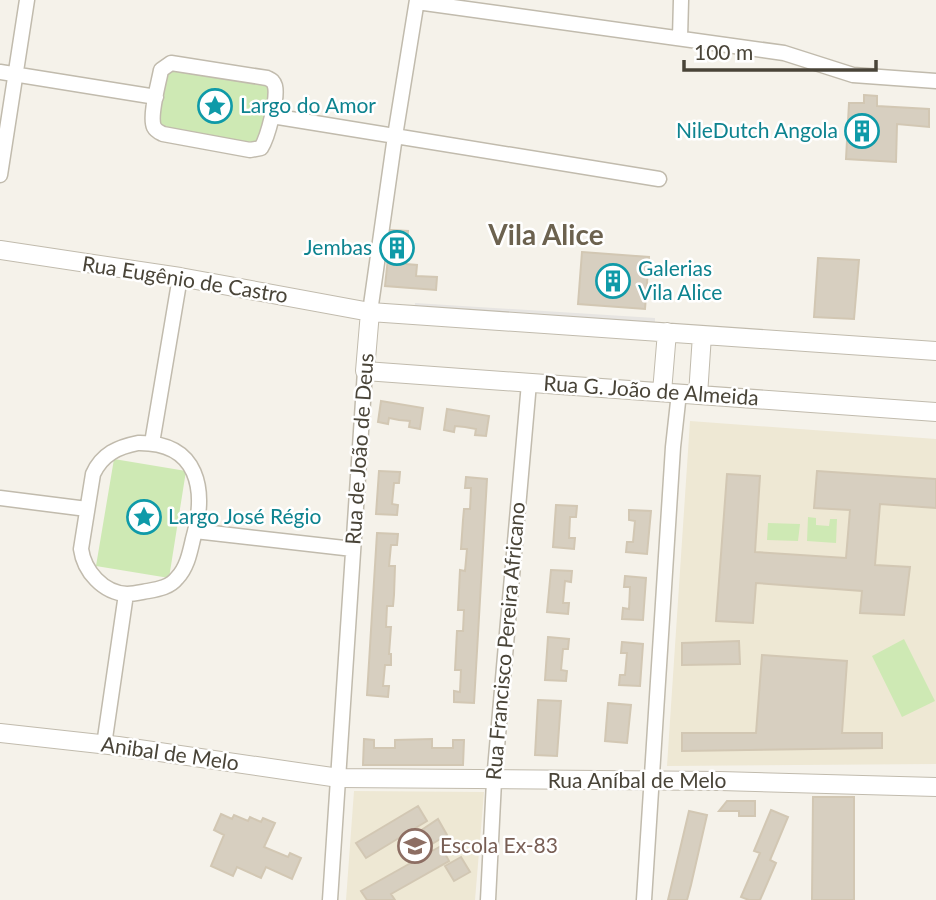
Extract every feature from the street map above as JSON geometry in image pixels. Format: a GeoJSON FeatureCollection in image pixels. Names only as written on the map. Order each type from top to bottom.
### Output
{"type":"FeatureCollection","features":[{"type":"Feature","properties":{"kind":"street"},"geometry":{"type":"LineString","coordinates":[[0,175],[27,0]]}},
{"type":"Feature","properties":{"kind":"street"},"geometry":{"type":"LineString","coordinates":[[680,38],[681,0]]}},
{"type":"Feature","properties":{"kind":"street"},"geometry":{"type":"LineString","coordinates":[[417,1],[784,53],[853,75],[936,80]]}},
{"type":"Feature","properties":{"kind":"street","name":"Rua de João de Deus"},"geometry":{"type":"LineString","coordinates":[[330,900],[370,312],[417,1]]}},
{"type":"Feature","properties":{"kind":"street"},"geometry":{"type":"LineString","coordinates":[[177,63],[267,78],[275,87],[272,116],[265,143],[261,148],[250,150],[163,134],[153,122],[156,97],[161,70],[177,63]]}},
{"type":"Feature","properties":{"kind":"street"},"geometry":{"type":"LineString","coordinates":[[0,72],[156,97]]}},
{"type":"Feature","properties":{"kind":"street"},"geometry":{"type":"LineString","coordinates":[[272,116],[659,179]]}},
{"type":"Feature","properties":{"kind":"street","name":"Rua Eugênio de Castro"},"geometry":{"type":"LineString","coordinates":[[0,250],[180,277],[370,312]]}},
{"type":"Feature","properties":{"kind":"street"},"geometry":{"type":"LineString","coordinates":[[152,443],[180,277]]}},
{"type":"Feature","properties":{"kind":"street"},"geometry":{"type":"LineString","coordinates":[[370,312],[936,351]]}},
{"type":"Feature","properties":{"kind":"street"},"geometry":{"type":"LineString","coordinates":[[644,900],[673,447],[667,332]]}},
{"type":"Feature","properties":{"kind":"street"},"geometry":{"type":"LineString","coordinates":[[698,395],[702,335]]}},
{"type":"Feature","properties":{"kind":"street","name":"Rua G. João de Almeida"},"geometry":{"type":"LineString","coordinates":[[365,371],[936,412]]}},
{"type":"Feature","properties":{"kind":"street","name":"Rua Francisco Pereira Africano"},"geometry":{"type":"LineString","coordinates":[[488,900],[494,781],[529,383]]}},
{"type":"Feature","properties":{"kind":"street"},"geometry":{"type":"LineString","coordinates":[[152,443],[173,451],[184,459],[197,476],[199,509],[184,568],[173,583],[164,588],[126,594],[104,586],[87,569],[83,560],[81,549],[93,474],[104,457],[126,446],[152,443]]}},
{"type":"Feature","properties":{"kind":"street"},"geometry":{"type":"LineString","coordinates":[[0,498],[87,509]]}},
{"type":"Feature","properties":{"kind":"street"},"geometry":{"type":"LineString","coordinates":[[195,531],[353,550]]}},
{"type":"Feature","properties":{"kind":"street"},"geometry":{"type":"LineString","coordinates":[[104,745],[126,594]]}},
{"type":"Feature","properties":{"kind":"street","name":"Anibal de Melo"},"geometry":{"type":"LineString","coordinates":[[0,733],[339,778]]}},
{"type":"Feature","properties":{"kind":"street","name":"Rua Aníbal de Melo"},"geometry":{"type":"LineString","coordinates":[[339,778],[936,787]]}},
{"type":"Feature","properties":{"kind":"shaded area"},"geometry":{"type":"Polygon","coordinates":[[[415,303],[655,318],[655,322],[414,308],[415,303]]]}},
{"type":"Feature","properties":{"kind":"shaded area"},"geometry":{"type":"Polygon","coordinates":[[[690,421],[936,439],[936,764],[667,766],[690,421]]]}},
{"type":"Feature","properties":{"kind":"shaded area","name":"Escola Ex-83"},"geometry":{"type":"Polygon","coordinates":[[[354,791],[484,792],[475,900],[346,900],[354,791]]]}},
{"type":"Feature","properties":{"kind":"green space"},"geometry":{"type":"Polygon","coordinates":[[[168,69],[271,85],[261,147],[157,128],[168,69]]]}},
{"type":"Feature","properties":{"kind":"green space"},"geometry":{"type":"Polygon","coordinates":[[[114,459],[186,471],[169,578],[96,566],[114,459]]]}},
{"type":"Feature","properties":{"kind":"green space"},"geometry":{"type":"Polygon","coordinates":[[[808,517],[816,518],[816,525],[829,526],[830,519],[837,519],[836,543],[807,541],[808,517]]]}},
{"type":"Feature","properties":{"kind":"green space"},"geometry":{"type":"Polygon","coordinates":[[[768,523],[800,524],[798,541],[767,540],[768,523]]]}},
{"type":"Feature","properties":{"kind":"green space"},"geometry":{"type":"Polygon","coordinates":[[[904,639],[935,701],[902,717],[872,656],[904,639]]]}},
{"type":"Feature","properties":{"kind":"building"},"geometry":{"type":"Polygon","coordinates":[[[864,95],[877,96],[877,106],[929,109],[929,127],[897,124],[896,162],[846,159],[849,103],[864,103],[864,95]]]}},
{"type":"Feature","properties":{"kind":"building","name":"Jembas"},"geometry":{"type":"Polygon","coordinates":[[[391,230],[408,231],[406,264],[417,265],[416,276],[437,277],[436,290],[385,286],[391,230]]]}},
{"type":"Feature","properties":{"kind":"building","name":"Galerias Vila Alice"},"geometry":{"type":"Polygon","coordinates":[[[582,252],[649,257],[645,309],[578,304],[582,252]]]}},
{"type":"Feature","properties":{"kind":"building"},"geometry":{"type":"Polygon","coordinates":[[[818,258],[859,260],[854,319],[814,317],[818,258]]]}},
{"type":"Feature","properties":{"kind":"building"},"geometry":{"type":"Polygon","coordinates":[[[381,401],[423,408],[420,429],[409,427],[410,421],[389,418],[388,424],[378,422],[381,401]]]}},
{"type":"Feature","properties":{"kind":"building"},"geometry":{"type":"Polygon","coordinates":[[[447,409],[489,416],[486,436],[475,435],[476,429],[465,427],[455,426],[454,432],[444,430],[447,409]]]}},
{"type":"Feature","properties":{"kind":"building"},"geometry":{"type":"Polygon","coordinates":[[[379,471],[400,472],[399,483],[394,483],[392,504],[398,505],[397,515],[376,514],[379,471]]]}},
{"type":"Feature","properties":{"kind":"building"},"geometry":{"type":"Polygon","coordinates":[[[817,471],[936,479],[936,508],[880,504],[875,565],[910,567],[904,615],[860,613],[862,591],[756,583],[753,623],[716,621],[727,474],[760,476],[755,552],[846,558],[850,510],[814,508],[817,471]]]}},
{"type":"Feature","properties":{"kind":"building"},"geometry":{"type":"Polygon","coordinates":[[[466,477],[487,479],[474,703],[454,702],[454,691],[460,692],[461,670],[455,670],[457,631],[463,631],[464,610],[458,610],[460,570],[465,571],[467,549],[461,549],[463,520],[464,509],[470,509],[471,488],[465,488],[466,477]]]}},
{"type":"Feature","properties":{"kind":"building"},"geometry":{"type":"Polygon","coordinates":[[[556,505],[577,506],[576,517],[570,517],[569,538],[575,538],[574,549],[553,547],[556,505]]]}},
{"type":"Feature","properties":{"kind":"building"},"geometry":{"type":"Polygon","coordinates":[[[629,510],[651,511],[647,554],[626,552],[627,542],[633,542],[635,521],[629,520],[629,510]]]}},
{"type":"Feature","properties":{"kind":"building"},"geometry":{"type":"Polygon","coordinates":[[[377,533],[398,534],[397,545],[391,545],[389,566],[395,566],[393,606],[387,606],[386,627],[391,627],[391,665],[385,665],[383,686],[389,686],[388,697],[367,695],[377,533]]]}},
{"type":"Feature","properties":{"kind":"building"},"geometry":{"type":"Polygon","coordinates":[[[551,570],[572,571],[571,582],[565,581],[563,603],[569,603],[568,614],[547,612],[551,570]]]}},
{"type":"Feature","properties":{"kind":"building"},"geometry":{"type":"Polygon","coordinates":[[[625,576],[646,578],[643,620],[622,619],[623,608],[629,609],[630,587],[624,587],[625,576]]]}},
{"type":"Feature","properties":{"kind":"building"},"geometry":{"type":"Polygon","coordinates":[[[548,637],[569,639],[568,649],[563,649],[561,670],[567,671],[566,681],[545,680],[548,637]]]}},
{"type":"Feature","properties":{"kind":"building"},"geometry":{"type":"Polygon","coordinates":[[[739,641],[740,664],[682,665],[682,643],[739,641]]]}},
{"type":"Feature","properties":{"kind":"building"},"geometry":{"type":"Polygon","coordinates":[[[622,642],[643,644],[640,686],[619,685],[620,675],[625,675],[627,653],[621,653],[622,642]]]}},
{"type":"Feature","properties":{"kind":"building"},"geometry":{"type":"Polygon","coordinates":[[[762,655],[847,661],[842,733],[882,733],[882,748],[682,751],[682,733],[756,733],[762,655]]]}},
{"type":"Feature","properties":{"kind":"building"},"geometry":{"type":"Polygon","coordinates":[[[538,700],[561,701],[557,756],[535,755],[538,700]]]}},
{"type":"Feature","properties":{"kind":"building"},"geometry":{"type":"Polygon","coordinates":[[[608,703],[631,705],[627,743],[605,741],[608,703]]]}},
{"type":"Feature","properties":{"kind":"building"},"geometry":{"type":"Polygon","coordinates":[[[364,739],[374,740],[374,748],[395,748],[395,740],[432,739],[432,748],[453,748],[453,740],[464,740],[463,765],[363,765],[364,739]]]}},
{"type":"Feature","properties":{"kind":"building"},"geometry":{"type":"Polygon","coordinates":[[[813,797],[854,797],[854,900],[812,900],[813,797]]]}},
{"type":"Feature","properties":{"kind":"building"},"geometry":{"type":"Polygon","coordinates":[[[727,801],[755,801],[755,816],[739,816],[739,811],[719,811],[727,801]]]}},
{"type":"Feature","properties":{"kind":"building"},"geometry":{"type":"Polygon","coordinates":[[[418,806],[427,821],[366,858],[356,843],[418,806]]]}},
{"type":"Feature","properties":{"kind":"building"},"geometry":{"type":"Polygon","coordinates":[[[771,810],[788,817],[770,860],[776,863],[760,900],[749,900],[741,897],[760,853],[754,851],[771,810]]]}},
{"type":"Feature","properties":{"kind":"building"},"geometry":{"type":"Polygon","coordinates":[[[689,811],[707,815],[691,885],[687,900],[668,900],[689,811]]]}},
{"type":"Feature","properties":{"kind":"building"},"geometry":{"type":"Polygon","coordinates":[[[221,814],[232,819],[234,815],[248,821],[250,817],[261,822],[263,818],[275,823],[264,847],[288,857],[290,853],[301,858],[292,879],[266,867],[261,878],[237,867],[233,876],[211,866],[224,835],[214,830],[221,814]]]}},
{"type":"Feature","properties":{"kind":"building"},"geometry":{"type":"Polygon","coordinates":[[[438,819],[447,835],[432,844],[423,829],[438,819]]]}},
{"type":"Feature","properties":{"kind":"building"},"geometry":{"type":"Polygon","coordinates":[[[441,846],[449,861],[391,894],[395,900],[367,900],[361,891],[441,846]]]}},
{"type":"Feature","properties":{"kind":"building"},"geometry":{"type":"Polygon","coordinates":[[[461,857],[470,872],[454,881],[445,866],[461,857]]]}},
{"type":"Feature","properties":{"kind":"place","name":"Largo do Amor"},"geometry":{"type":"Point","coordinates":[215,106]}},
{"type":"Feature","properties":{"kind":"place","name":"NileDutch Angola"},"geometry":{"type":"Point","coordinates":[862,131]}},
{"type":"Feature","properties":{"kind":"place","name":"Jembas"},"geometry":{"type":"Point","coordinates":[397,248]}},
{"type":"Feature","properties":{"kind":"place","name":"Galerias Vila Alice"},"geometry":{"type":"Point","coordinates":[613,281]}},
{"type":"Feature","properties":{"kind":"place","name":"Largo José Régio"},"geometry":{"type":"Point","coordinates":[144,517]}},
{"type":"Feature","properties":{"kind":"place","name":"Escola Ex-83"},"geometry":{"type":"Point","coordinates":[415,846]}},
{"type":"Feature","properties":{"kind":"district","name":"Vila Alice"},"geometry":{"type":"Point","coordinates":[546,235]}}]}
